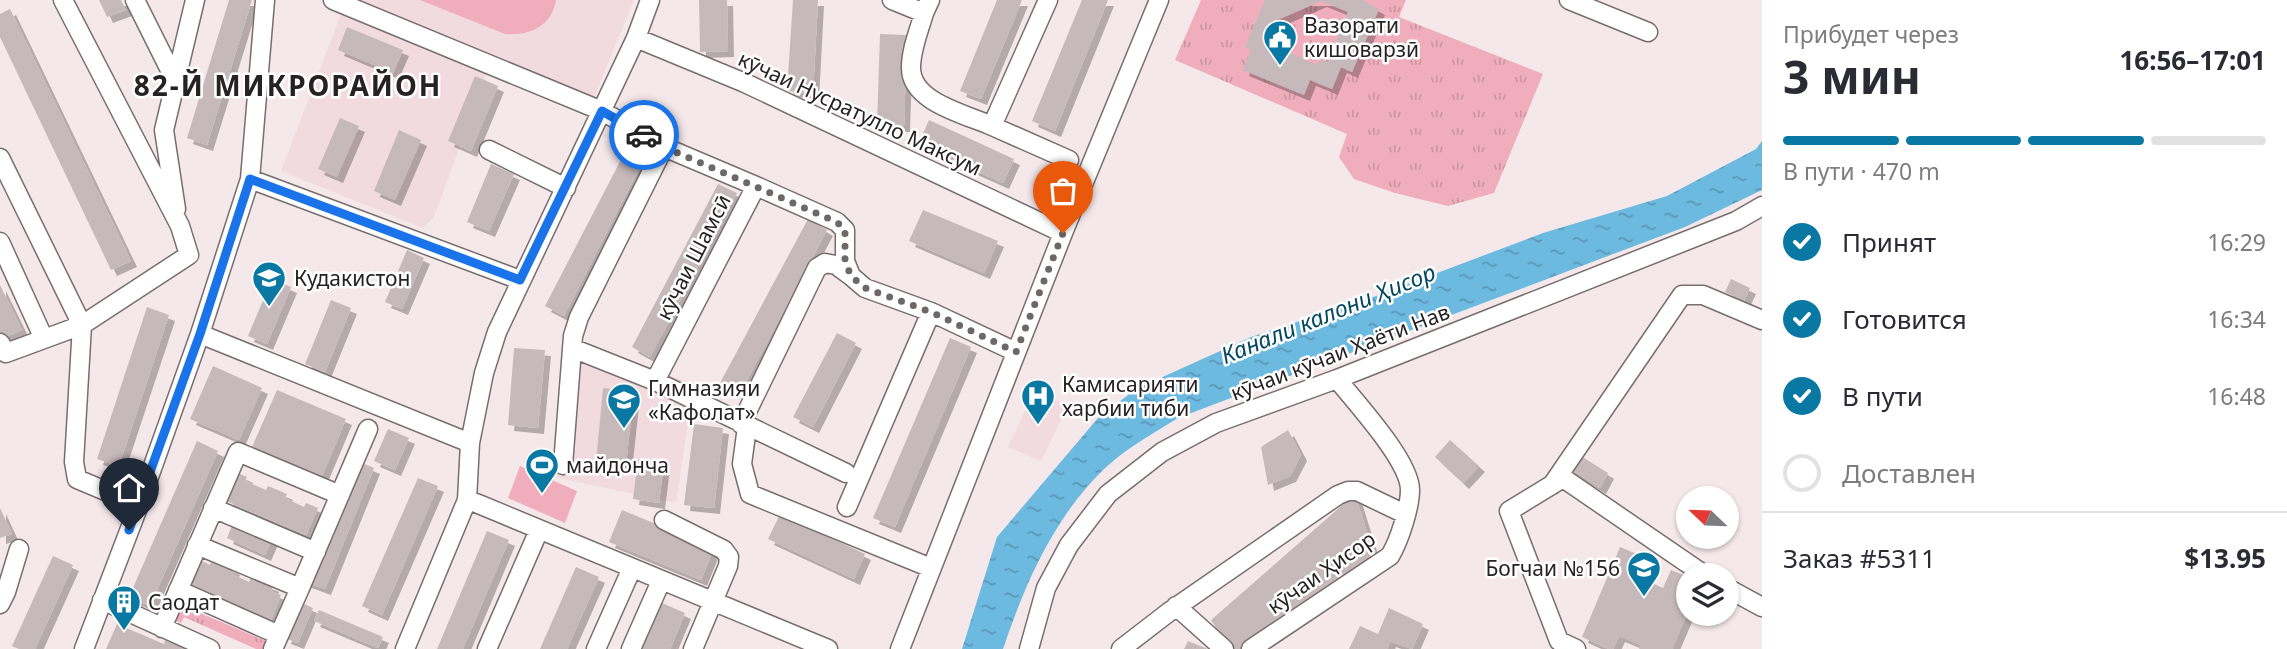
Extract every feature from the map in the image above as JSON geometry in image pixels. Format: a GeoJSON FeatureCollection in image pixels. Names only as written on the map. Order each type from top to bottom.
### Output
{"type":"FeatureCollection","features":[{"type":"Feature","properties":{"kind":"street"},"geometry":{"type":"LineString","coordinates":[[63,0],[179,225]]}},
{"type":"Feature","properties":{"kind":"street"},"geometry":{"type":"LineString","coordinates":[[135,0],[176,82]]}},
{"type":"Feature","properties":{"kind":"street"},"geometry":{"type":"LineString","coordinates":[[0,343],[6,353],[82,325],[189,256],[179,225],[164,130],[195,0]]}},
{"type":"Feature","properties":{"kind":"street"},"geometry":{"type":"LineString","coordinates":[[84,649],[200,334],[250,179],[265,0]]}},
{"type":"Feature","properties":{"kind":"street"},"geometry":{"type":"LineString","coordinates":[[333,0],[602,111],[664,147],[756,186]]}},
{"type":"Feature","properties":{"kind":"street"},"geometry":{"type":"LineString","coordinates":[[405,649],[467,500],[470,443],[484,373],[497,332],[636,38],[650,0]]}},
{"type":"Feature","properties":{"kind":"street"},"geometry":{"type":"LineString","coordinates":[[892,0],[927,7],[912,54],[911,70],[915,86],[925,96],[1069,160]]}},
{"type":"Feature","properties":{"kind":"street"},"geometry":{"type":"LineString","coordinates":[[992,126],[1048,0]]}},
{"type":"Feature","properties":{"kind":"street"},"geometry":{"type":"LineString","coordinates":[[901,649],[1063,233],[1159,0]]}},
{"type":"Feature","properties":{"kind":"street"},"geometry":{"type":"LineString","coordinates":[[1569,0],[1648,32]]}},
{"type":"Feature","properties":{"kind":"street","name":"кӯчаи Нусратулло Максум"},"geometry":{"type":"LineString","coordinates":[[636,38],[746,83],[1063,233]]}},
{"type":"Feature","properties":{"kind":"street"},"geometry":{"type":"LineString","coordinates":[[563,465],[572,348],[579,317],[664,147]]}},
{"type":"Feature","properties":{"kind":"street"},"geometry":{"type":"LineString","coordinates":[[489,150],[566,188]]}},
{"type":"Feature","properties":{"kind":"street"},"geometry":{"type":"LineString","coordinates":[[0,158],[82,325],[74,462],[77,479],[139,505]]}},
{"type":"Feature","properties":{"kind":"street"},"geometry":{"type":"LineString","coordinates":[[250,179],[520,280]]}},
{"type":"Feature","properties":{"kind":"street","name":"кӯчаи Шамсӣ"},"geometry":{"type":"LineString","coordinates":[[655,382],[756,186],[837,222],[845,230],[845,261],[851,276]]}},
{"type":"Feature","properties":{"kind":"street","name":"кӯчаи кӯчаи Ҳаёти Нав"},"geometry":{"type":"LineString","coordinates":[[1029,649],[1046,588],[1069,545],[1108,494],[1162,452],[1216,423],[1337,379],[1736,221],[1762,206]]}},
{"type":"Feature","properties":{"kind":"street"},"geometry":{"type":"LineString","coordinates":[[0,242],[44,339]]}},
{"type":"Feature","properties":{"kind":"street"},"geometry":{"type":"LineString","coordinates":[[931,568],[750,494],[742,464],[744,425],[817,268],[825,263],[836,265],[865,288],[931,312],[1016,352]]}},
{"type":"Feature","properties":{"kind":"street"},"geometry":{"type":"LineString","coordinates":[[1552,485],[1682,295],[1703,295],[1762,320]]}},
{"type":"Feature","properties":{"kind":"street"},"geometry":{"type":"LineString","coordinates":[[847,507],[931,312]]}},
{"type":"Feature","properties":{"kind":"street"},"geometry":{"type":"LineString","coordinates":[[200,334],[470,443]]}},
{"type":"Feature","properties":{"kind":"street"},"geometry":{"type":"LineString","coordinates":[[572,348],[655,382],[846,473]]}},
{"type":"Feature","properties":{"kind":"street","name":"кӯчаи Ҳисор"},"geometry":{"type":"LineString","coordinates":[[1251,649],[1390,556],[1400,540],[1410,489],[1402,462],[1337,379]]}},
{"type":"Feature","properties":{"kind":"street"},"geometry":{"type":"LineString","coordinates":[[178,590],[276,642],[368,429]]}},
{"type":"Feature","properties":{"kind":"street"},"geometry":{"type":"LineString","coordinates":[[162,628],[237,452],[340,495]]}},
{"type":"Feature","properties":{"kind":"street"},"geometry":{"type":"LineString","coordinates":[[1576,649],[1559,641],[1509,511],[1563,478],[1687,563]]}},
{"type":"Feature","properties":{"kind":"street"},"geometry":{"type":"LineString","coordinates":[[1121,649],[1176,607],[1338,495],[1348,491],[1363,494],[1405,514]]}},
{"type":"Feature","properties":{"kind":"street"},"geometry":{"type":"LineString","coordinates":[[476,503],[828,649]]}},
{"type":"Feature","properties":{"kind":"street"},"geometry":{"type":"LineString","coordinates":[[213,508],[316,552]]}},
{"type":"Feature","properties":{"kind":"street"},"geometry":{"type":"LineString","coordinates":[[664,520],[724,550],[729,557],[728,566],[692,649]]}},
{"type":"Feature","properties":{"kind":"street"},"geometry":{"type":"LineString","coordinates":[[487,649],[539,530]]}},
{"type":"Feature","properties":{"kind":"street"},"geometry":{"type":"LineString","coordinates":[[197,545],[300,588]]}},
{"type":"Feature","properties":{"kind":"street"},"geometry":{"type":"LineString","coordinates":[[0,604],[19,549]]}},
{"type":"Feature","properties":{"kind":"street"},"geometry":{"type":"LineString","coordinates":[[596,649],[632,568]]}},
{"type":"Feature","properties":{"kind":"street"},"geometry":{"type":"LineString","coordinates":[[631,649],[661,580]]}},
{"type":"Feature","properties":{"kind":"street"},"geometry":{"type":"LineString","coordinates":[[1739,595],[1762,607]]}},
{"type":"Feature","properties":{"kind":"street"},"geometry":{"type":"LineString","coordinates":[[102,600],[210,649]]}},
{"type":"Feature","properties":{"kind":"street"},"geometry":{"type":"LineString","coordinates":[[1176,607],[1224,649]]}},
{"type":"Feature","properties":{"kind":"shaded area"},"geometry":{"type":"Polygon","coordinates":[[[340,0],[634,0],[592,103],[340,0]]]}},
{"type":"Feature","properties":{"kind":"shaded area"},"geometry":{"type":"Polygon","coordinates":[[[341,14],[487,72],[434,217],[423,228],[281,171],[341,14]]]}},
{"type":"Feature","properties":{"kind":"shaded area","name":"Гимназияи «Кафолат»"},"geometry":{"type":"Polygon","coordinates":[[[575,348],[694,383],[676,503],[554,477],[575,348]]]}},
{"type":"Feature","properties":{"kind":"shaded area","name":"Камисарияти харбии тиби"},"geometry":{"type":"Polygon","coordinates":[[[1034,392],[1068,405],[1041,461],[1008,447],[1034,392]]]}},
{"type":"Feature","properties":{"kind":"green space"},"geometry":{"type":"Polygon","coordinates":[[[420,0],[556,0],[550,17],[538,28],[523,33],[505,34],[420,0]]]}},
{"type":"Feature","properties":{"kind":"green space"},"geometry":{"type":"Polygon","coordinates":[[[1201,0],[1406,0],[1399,17],[1543,74],[1494,193],[1448,206],[1395,193],[1354,179],[1339,157],[1347,134],[1175,60],[1201,0]]]}},
{"type":"Feature","properties":{"kind":"green space","name":"майдонча"},"geometry":{"type":"Polygon","coordinates":[[[520,466],[577,491],[565,523],[508,498],[520,466]]]}},
{"type":"Feature","properties":{"kind":"green space"},"geometry":{"type":"Polygon","coordinates":[[[181,605],[266,641],[263,649],[256,649],[184,617],[181,623],[175,620],[181,605]]]}},
{"type":"Feature","properties":{"kind":"water","name":"Канали калони Ҳисор"},"geometry":{"type":"Polygon","coordinates":[[[1762,141],[1762,190],[1685,227],[1178,418],[1149,436],[1103,470],[1069,509],[1031,577],[1003,649],[962,649],[997,537],[1098,418],[1136,389],[1251,337],[1379,295],[1543,233],[1667,196],[1756,149],[1762,141]]]}},
{"type":"Feature","properties":{"kind":"building"},"geometry":{"type":"Polygon","coordinates":[[[99,0],[121,0],[126,10],[107,17],[99,0]]]}},
{"type":"Feature","properties":{"kind":"building"},"geometry":{"type":"Polygon","coordinates":[[[229,0],[252,0],[207,145],[187,138],[229,0]]]}},
{"type":"Feature","properties":{"kind":"building"},"geometry":{"type":"Polygon","coordinates":[[[699,0],[727,0],[728,51],[700,52],[699,0]]]}},
{"type":"Feature","properties":{"kind":"building"},"geometry":{"type":"Polygon","coordinates":[[[793,0],[818,0],[813,93],[787,91],[793,0]]]}},
{"type":"Feature","properties":{"kind":"building"},"geometry":{"type":"Polygon","coordinates":[[[997,0],[1022,0],[981,99],[960,91],[997,0]]]}},
{"type":"Feature","properties":{"kind":"building"},"geometry":{"type":"Polygon","coordinates":[[[1082,0],[1108,0],[1055,131],[1032,121],[1082,0]]]}},
{"type":"Feature","properties":{"kind":"building"},"geometry":{"type":"Polygon","coordinates":[[[1265,0],[1362,0],[1379,9],[1352,72],[1341,67],[1332,89],[1310,80],[1304,95],[1243,70],[1251,50],[1245,47],[1265,0]],[[1321,1],[1275,21],[1266,42],[1317,65],[1320,59],[1328,62],[1348,12],[1321,1]]]}},
{"type":"Feature","properties":{"kind":"building"},"geometry":{"type":"Polygon","coordinates":[[[10,9],[131,261],[111,270],[0,37],[0,14],[10,9]]]}},
{"type":"Feature","properties":{"kind":"building"},"geometry":{"type":"Polygon","coordinates":[[[347,27],[403,50],[393,73],[338,50],[347,27]]]}},
{"type":"Feature","properties":{"kind":"building"},"geometry":{"type":"Polygon","coordinates":[[[880,34],[907,35],[904,126],[877,125],[880,34]]]}},
{"type":"Feature","properties":{"kind":"building"},"geometry":{"type":"Polygon","coordinates":[[[475,76],[498,86],[471,151],[448,141],[475,76]]]}},
{"type":"Feature","properties":{"kind":"building"},"geometry":{"type":"Polygon","coordinates":[[[340,118],[359,126],[337,177],[318,169],[340,118]]]}},
{"type":"Feature","properties":{"kind":"building"},"geometry":{"type":"Polygon","coordinates":[[[929,120],[1014,159],[1003,183],[918,145],[929,120]]]}},
{"type":"Feature","properties":{"kind":"building"},"geometry":{"type":"Polygon","coordinates":[[[399,130],[421,140],[395,200],[374,191],[399,130]]]}},
{"type":"Feature","properties":{"kind":"building"},"geometry":{"type":"Polygon","coordinates":[[[626,150],[644,159],[564,316],[545,306],[626,150]]]}},
{"type":"Feature","properties":{"kind":"building"},"geometry":{"type":"Polygon","coordinates":[[[491,164],[514,174],[489,231],[467,222],[491,164]]]}},
{"type":"Feature","properties":{"kind":"building"},"geometry":{"type":"Polygon","coordinates":[[[718,184],[737,193],[650,357],[632,347],[718,184]]]}},
{"type":"Feature","properties":{"kind":"building"},"geometry":{"type":"Polygon","coordinates":[[[923,210],[998,241],[984,273],[909,241],[923,210]]]}},
{"type":"Feature","properties":{"kind":"building"},"geometry":{"type":"Polygon","coordinates":[[[808,219],[827,230],[740,393],[720,383],[808,219]]]}},
{"type":"Feature","properties":{"kind":"building"},"geometry":{"type":"Polygon","coordinates":[[[407,250],[424,258],[402,309],[385,302],[407,250]]]}},
{"type":"Feature","properties":{"kind":"building"},"geometry":{"type":"Polygon","coordinates":[[[272,279],[291,287],[267,344],[248,336],[272,279]]]}},
{"type":"Feature","properties":{"kind":"building"},"geometry":{"type":"Polygon","coordinates":[[[1731,279],[1750,288],[1744,301],[1725,292],[1731,279]]]}},
{"type":"Feature","properties":{"kind":"building"},"geometry":{"type":"Polygon","coordinates":[[[0,285],[22,330],[3,338],[0,333],[0,285]]]}},
{"type":"Feature","properties":{"kind":"building"},"geometry":{"type":"Polygon","coordinates":[[[331,300],[351,308],[325,372],[305,364],[331,300]]]}},
{"type":"Feature","properties":{"kind":"building"},"geometry":{"type":"Polygon","coordinates":[[[147,307],[169,315],[119,466],[97,459],[147,307]]]}},
{"type":"Feature","properties":{"kind":"building"},"geometry":{"type":"Polygon","coordinates":[[[837,333],[856,343],[813,427],[793,417],[837,333]]]}},
{"type":"Feature","properties":{"kind":"building"},"geometry":{"type":"Polygon","coordinates":[[[950,338],[971,347],[895,527],[873,518],[950,338]]]}},
{"type":"Feature","properties":{"kind":"building"},"geometry":{"type":"Polygon","coordinates":[[[514,348],[545,350],[538,428],[508,425],[514,348]]]}},
{"type":"Feature","properties":{"kind":"building"},"geometry":{"type":"Polygon","coordinates":[[[213,366],[262,388],[239,440],[190,419],[213,366]]]}},
{"type":"Feature","properties":{"kind":"building"},"geometry":{"type":"Polygon","coordinates":[[[603,388],[634,391],[626,465],[596,462],[603,388]]]}},
{"type":"Feature","properties":{"kind":"building"},"geometry":{"type":"Polygon","coordinates":[[[277,390],[346,419],[322,476],[252,447],[277,390]]]}},
{"type":"Feature","properties":{"kind":"building"},"geometry":{"type":"Polygon","coordinates":[[[694,424],[723,428],[714,508],[684,505],[694,424]]]}},
{"type":"Feature","properties":{"kind":"building"},"geometry":{"type":"Polygon","coordinates":[[[388,429],[409,438],[395,470],[374,461],[388,429]]]}},
{"type":"Feature","properties":{"kind":"building"},"geometry":{"type":"Polygon","coordinates":[[[1288,430],[1301,455],[1290,476],[1268,485],[1261,447],[1288,430]]]}},
{"type":"Feature","properties":{"kind":"building"},"geometry":{"type":"Polygon","coordinates":[[[1450,440],[1479,466],[1463,483],[1435,457],[1450,440]]]}},
{"type":"Feature","properties":{"kind":"building"},"geometry":{"type":"Polygon","coordinates":[[[197,441],[218,451],[150,606],[129,597],[197,441]]]}},
{"type":"Feature","properties":{"kind":"building"},"geometry":{"type":"Polygon","coordinates":[[[1576,453],[1608,473],[1600,488],[1567,467],[1576,453]]]}},
{"type":"Feature","properties":{"kind":"building"},"geometry":{"type":"Polygon","coordinates":[[[353,459],[374,468],[325,589],[303,581],[353,459]]]}},
{"type":"Feature","properties":{"kind":"building"},"geometry":{"type":"Polygon","coordinates":[[[638,459],[664,463],[659,503],[633,499],[638,459]]]}},
{"type":"Feature","properties":{"kind":"building"},"geometry":{"type":"Polygon","coordinates":[[[238,473],[247,477],[245,481],[266,490],[268,486],[287,494],[285,498],[304,507],[306,503],[318,508],[306,535],[226,501],[238,473]]]}},
{"type":"Feature","properties":{"kind":"building"},"geometry":{"type":"Polygon","coordinates":[[[418,478],[438,486],[382,615],[362,606],[418,478]]]}},
{"type":"Feature","properties":{"kind":"building"},"geometry":{"type":"Polygon","coordinates":[[[1355,494],[1376,561],[1241,649],[1230,649],[1211,620],[1355,494]]]}},
{"type":"Feature","properties":{"kind":"building"},"geometry":{"type":"Polygon","coordinates":[[[0,508],[12,534],[0,538],[0,508]]]}},
{"type":"Feature","properties":{"kind":"building"},"geometry":{"type":"Polygon","coordinates":[[[622,510],[714,548],[701,580],[609,542],[622,510]]]}},
{"type":"Feature","properties":{"kind":"building"},"geometry":{"type":"Polygon","coordinates":[[[780,514],[865,554],[854,579],[768,539],[780,514]]]}},
{"type":"Feature","properties":{"kind":"building"},"geometry":{"type":"Polygon","coordinates":[[[233,523],[272,539],[265,555],[227,538],[233,523]]]}},
{"type":"Feature","properties":{"kind":"building"},"geometry":{"type":"Polygon","coordinates":[[[487,531],[509,540],[463,649],[437,649],[487,531]]]}},
{"type":"Feature","properties":{"kind":"building","name":"Богчаи №156"},"geometry":{"type":"Polygon","coordinates":[[[1620,547],[1649,559],[1641,578],[1663,588],[1671,570],[1676,572],[1676,626],[1682,626],[1672,649],[1639,649],[1641,645],[1619,636],[1613,649],[1609,649],[1582,637],[1620,547]]]}},
{"type":"Feature","properties":{"kind":"building"},"geometry":{"type":"Polygon","coordinates":[[[53,556],[73,565],[35,649],[19,649],[12,646],[53,556]]]}},
{"type":"Feature","properties":{"kind":"building"},"geometry":{"type":"Polygon","coordinates":[[[212,559],[234,569],[232,574],[249,582],[251,577],[273,586],[271,591],[281,595],[271,620],[191,586],[202,561],[210,565],[212,559]]]}},
{"type":"Feature","properties":{"kind":"building"},"geometry":{"type":"Polygon","coordinates":[[[576,567],[599,577],[567,649],[540,649],[576,567]]]}},
{"type":"Feature","properties":{"kind":"building"},"geometry":{"type":"Polygon","coordinates":[[[300,602],[313,608],[298,643],[285,638],[300,602]]]}},
{"type":"Feature","properties":{"kind":"building"},"geometry":{"type":"Polygon","coordinates":[[[662,603],[685,613],[670,649],[642,649],[662,603]]]}},
{"type":"Feature","properties":{"kind":"building"},"geometry":{"type":"Polygon","coordinates":[[[1389,608],[1423,624],[1412,649],[1390,641],[1387,649],[1349,649],[1360,626],[1378,634],[1389,608]]]}},
{"type":"Feature","properties":{"kind":"building"},"geometry":{"type":"Polygon","coordinates":[[[319,610],[383,637],[378,648],[314,621],[319,610]]]}},
{"type":"Feature","properties":{"kind":"building","name":"Саодат"},"geometry":{"type":"Polygon","coordinates":[[[117,624],[164,644],[165,640],[186,649],[106,649],[117,624]]]}},
{"type":"Feature","properties":{"kind":"building"},"geometry":{"type":"Polygon","coordinates":[[[1188,641],[1208,649],[1184,649],[1188,641]]]}},
{"type":"Feature","properties":{"kind":"way so far"},"geometry":{"type":"LineString","coordinates":[[644,135],[664,147],[837,222],[845,230],[845,261],[851,276],[865,288],[931,312],[1016,352],[1063,233]]}},
{"type":"Feature","properties":{"kind":"place","name":"Вазорати кишоварзӣ"},"geometry":{"type":"Point","coordinates":[1280,67]}},
{"type":"Feature","properties":{"kind":"place","name":"Кудакистон"},"geometry":{"type":"Point","coordinates":[269,308]}},
{"type":"Feature","properties":{"kind":"place","name":"Камисарияти харбии тиби"},"geometry":{"type":"Point","coordinates":[1038,426]}},
{"type":"Feature","properties":{"kind":"place","name":"Гимназияи «Кафолат»"},"geometry":{"type":"Point","coordinates":[624,430]}},
{"type":"Feature","properties":{"kind":"place","name":"майдонча"},"geometry":{"type":"Point","coordinates":[542,495]}},
{"type":"Feature","properties":{"kind":"place","name":"Богчаи №156"},"geometry":{"type":"Point","coordinates":[1644,598]}},
{"type":"Feature","properties":{"kind":"place","name":"Саодат"},"geometry":{"type":"Point","coordinates":[124,632]}},
{"type":"Feature","properties":{"kind":"district","name":"82-Й МИКРОРАЙОН"},"geometry":{"type":"Point","coordinates":[288,85]}},
{"type":"Feature","properties":{"kind":"route"},"geometry":{"type":"LineString","coordinates":[[129,530],[200,334],[250,179],[520,280],[602,111],[644,135]]}}]}
